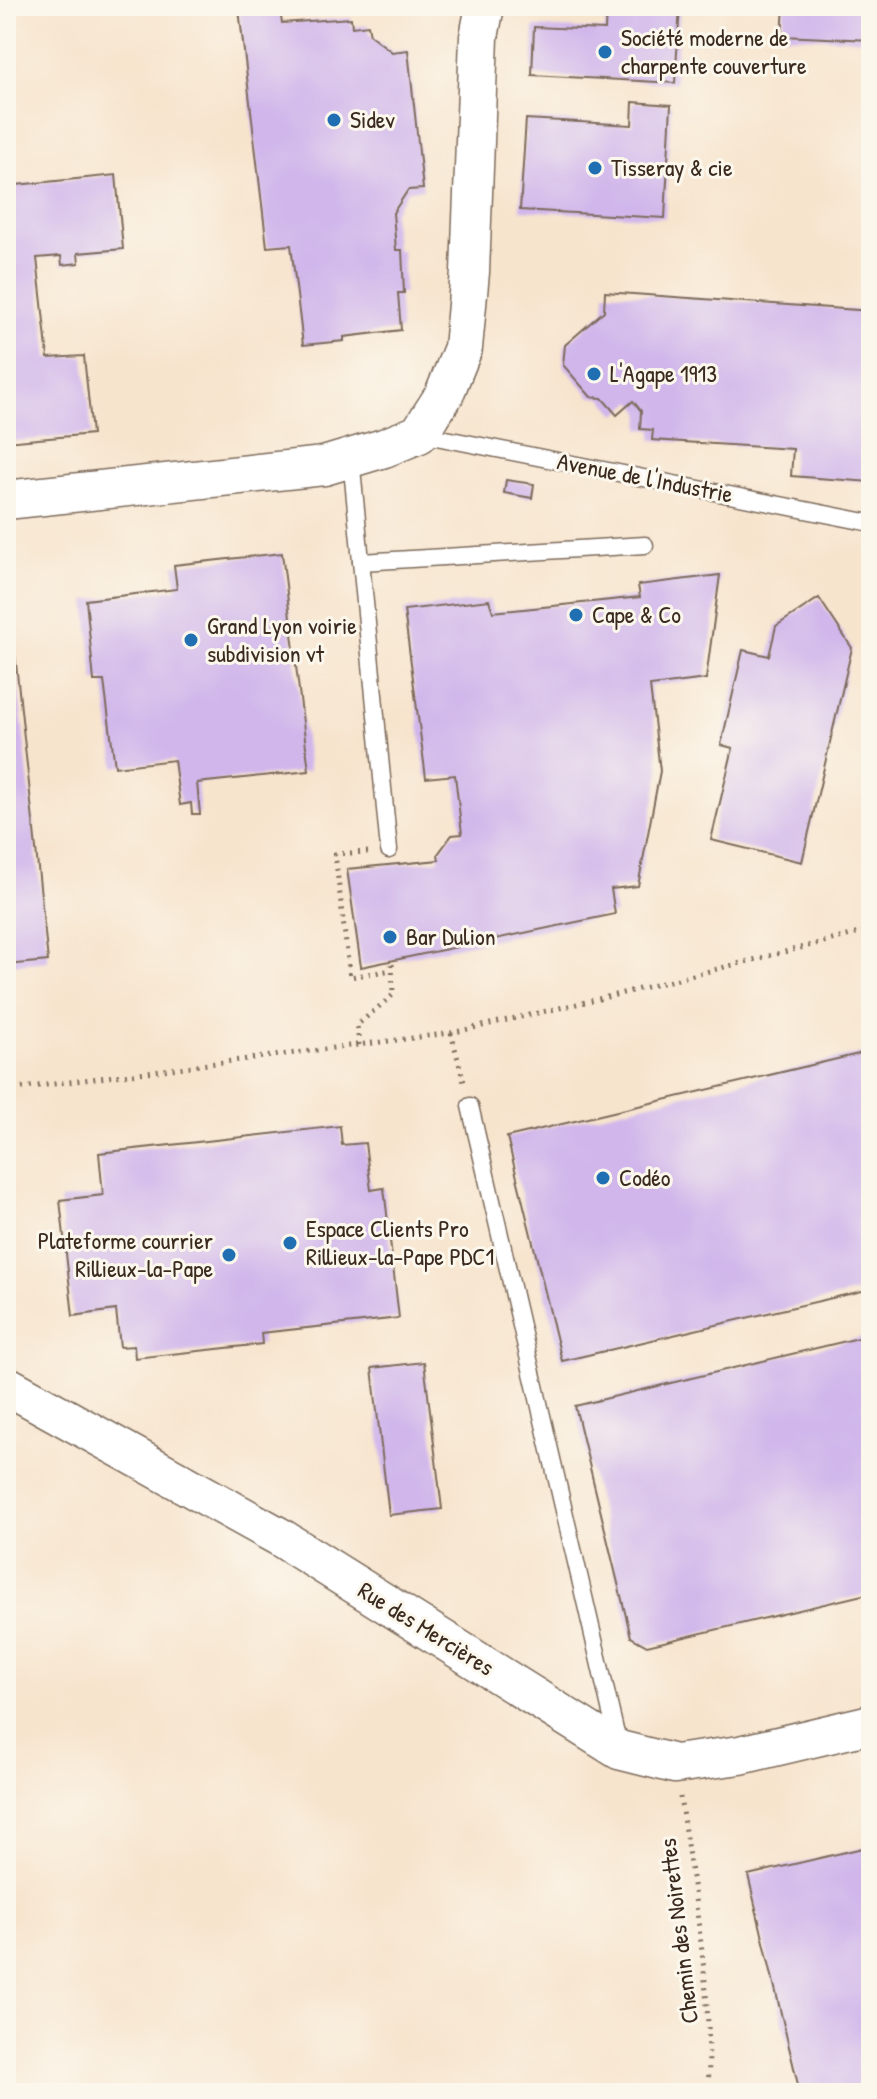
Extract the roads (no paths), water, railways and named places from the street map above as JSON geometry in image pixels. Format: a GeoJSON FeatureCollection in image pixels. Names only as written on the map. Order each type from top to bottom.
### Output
{"type":"FeatureCollection","features":[{"type":"Feature","properties":{"kind":"street"},"geometry":{"type":"LineString","coordinates":[[6,500],[324,466],[419,434],[444,395],[463,348],[470,272],[479,37],[485,6]]}},
{"type":"Feature","properties":{"kind":"street","name":"Rue des Mercières"},"geometry":{"type":"LineString","coordinates":[[6,1385],[278,1536],[619,1750],[675,1764],[740,1755],[871,1724]]}},
{"type":"Feature","properties":{"kind":"lane","name":"Avenue de l'Industrie"},"geometry":{"type":"LineString","coordinates":[[419,434],[871,523]]}},
{"type":"Feature","properties":{"kind":"lane"},"geometry":{"type":"LineString","coordinates":[[351,458],[389,850]]}},
{"type":"Feature","properties":{"kind":"lane"},"geometry":{"type":"LineString","coordinates":[[361,562],[645,545]]}},
{"type":"Feature","properties":{"kind":"lane"},"geometry":{"type":"LineString","coordinates":[[470,1106],[619,1750]]}},
{"type":"Feature","properties":{"kind":"place","name":"Société moderne de charpente couverture"},"geometry":{"type":"Point","coordinates":[605,52]}},
{"type":"Feature","properties":{"kind":"place","name":"Sidev"},"geometry":{"type":"Point","coordinates":[334,120]}},
{"type":"Feature","properties":{"kind":"place","name":"Tisseray & cie"},"geometry":{"type":"Point","coordinates":[595,168]}},
{"type":"Feature","properties":{"kind":"place","name":"L'Agape 1913"},"geometry":{"type":"Point","coordinates":[594,374]}},
{"type":"Feature","properties":{"kind":"place","name":"Cape & Co"},"geometry":{"type":"Point","coordinates":[576,615]}},
{"type":"Feature","properties":{"kind":"place","name":"Grand Lyon voirie subdivision vt"},"geometry":{"type":"Point","coordinates":[191,640]}},
{"type":"Feature","properties":{"kind":"place","name":"Bar Dulion"},"geometry":{"type":"Point","coordinates":[390,937]}},
{"type":"Feature","properties":{"kind":"place","name":"Codéo"},"geometry":{"type":"Point","coordinates":[603,1178]}},
{"type":"Feature","properties":{"kind":"place","name":"Espace Clients Pro Rillieux-la-Pape PDC1"},"geometry":{"type":"Point","coordinates":[290,1243]}},
{"type":"Feature","properties":{"kind":"place","name":"Plateforme courrier Rillieux-la-Pape"},"geometry":{"type":"Point","coordinates":[229,1255]}}]}
